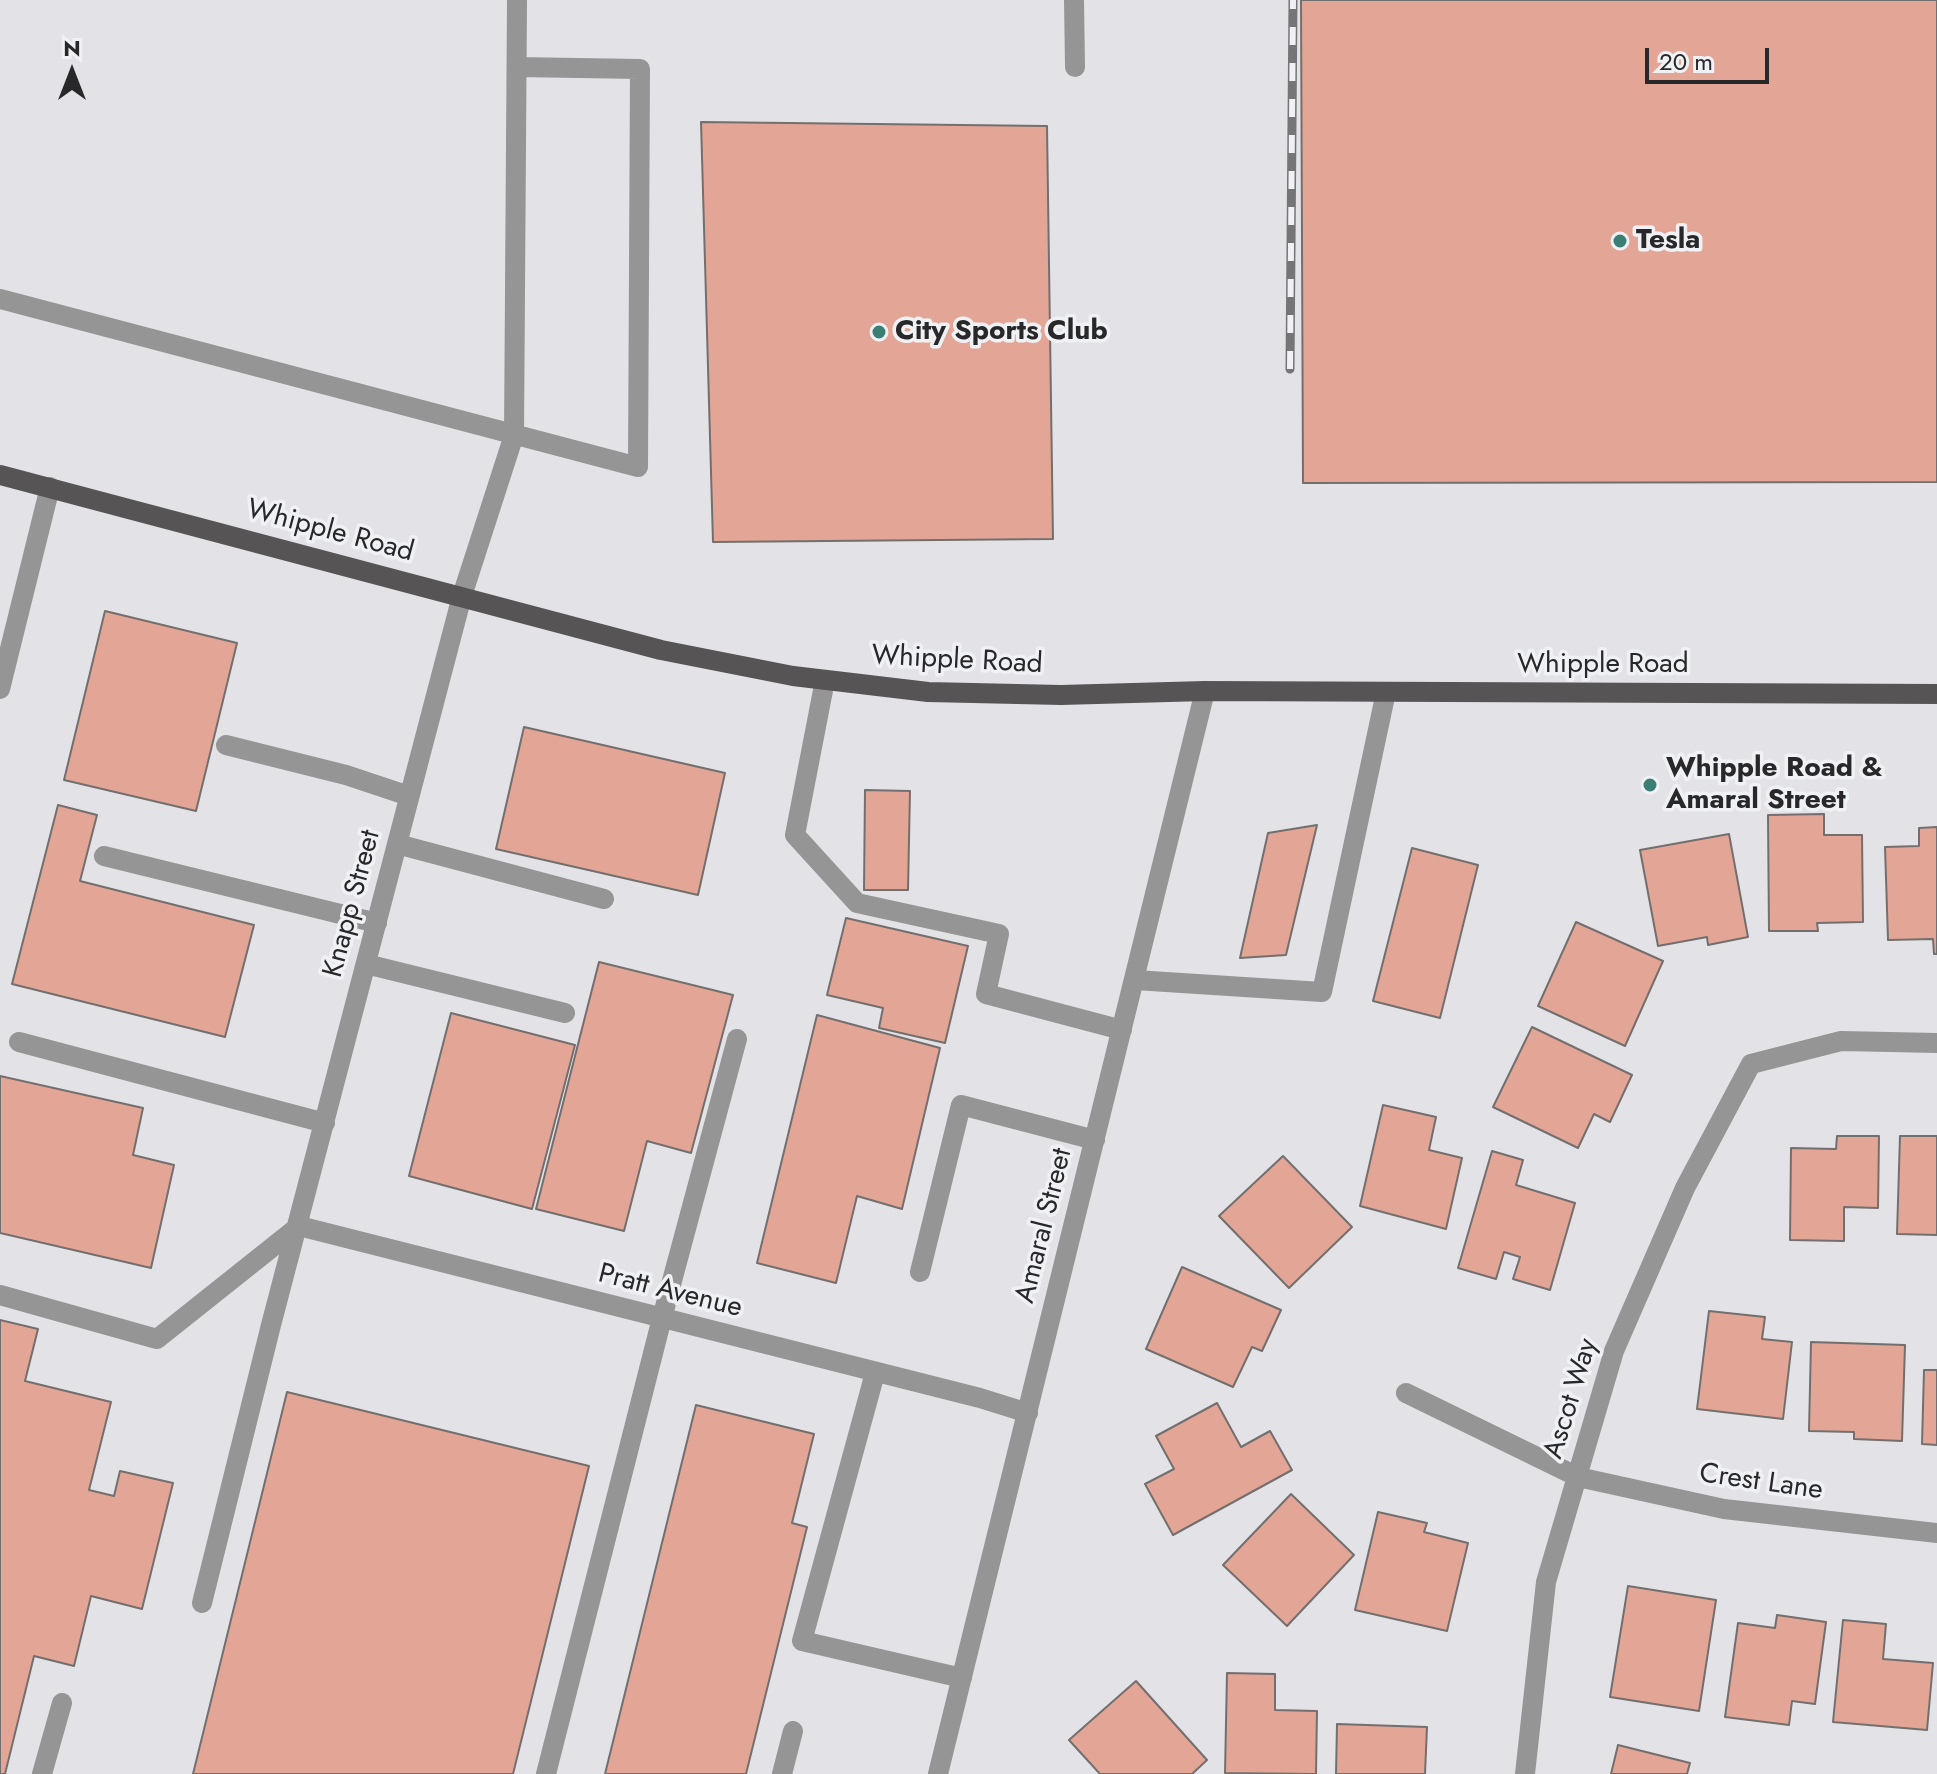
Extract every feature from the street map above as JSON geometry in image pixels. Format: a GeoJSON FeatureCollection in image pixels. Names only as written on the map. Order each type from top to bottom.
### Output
{"type":"FeatureCollection","features":[{"type":"Feature","properties":{"kind":"main road","name":"Whipple Road"},"geometry":{"type":"LineString","coordinates":[[0,475],[661,650],[793,676],[928,692],[1061,695],[1205,691],[1937,694]]}},
{"type":"Feature","properties":{"kind":"street","name":"Knapp Street"},"geometry":{"type":"LineString","coordinates":[[202,1603],[271,1325],[462,596],[514,435],[517,0]]}},
{"type":"Feature","properties":{"kind":"street"},"geometry":{"type":"LineString","coordinates":[[1074,0],[1075,67]]}},
{"type":"Feature","properties":{"kind":"street"},"geometry":{"type":"LineString","coordinates":[[0,299],[638,467],[640,69],[517,67]]}},
{"type":"Feature","properties":{"kind":"street"},"geometry":{"type":"LineString","coordinates":[[0,689],[7,634],[50,487]]}},
{"type":"Feature","properties":{"kind":"street"},"geometry":{"type":"LineString","coordinates":[[825,680],[795,835],[857,903],[999,934],[986,994],[1122,1030]]}},
{"type":"Feature","properties":{"kind":"street","name":"Amaral Street"},"geometry":{"type":"LineString","coordinates":[[938,1774],[1205,691]]}},
{"type":"Feature","properties":{"kind":"street"},"geometry":{"type":"LineString","coordinates":[[1135,980],[1322,992],[1386,692]]}},
{"type":"Feature","properties":{"kind":"street"},"geometry":{"type":"LineString","coordinates":[[226,745],[346,775],[409,796]]}},
{"type":"Feature","properties":{"kind":"street"},"geometry":{"type":"LineString","coordinates":[[397,844],[604,899]]}},
{"type":"Feature","properties":{"kind":"street"},"geometry":{"type":"LineString","coordinates":[[104,856],[377,923]]}},
{"type":"Feature","properties":{"kind":"street"},"geometry":{"type":"LineString","coordinates":[[366,964],[565,1013]]}},
{"type":"Feature","properties":{"kind":"street"},"geometry":{"type":"LineString","coordinates":[[546,1774],[662,1318],[737,1039]]}},
{"type":"Feature","properties":{"kind":"street","name":"Ascot Way"},"geometry":{"type":"LineString","coordinates":[[1525,1774],[1546,1582],[1614,1351],[1685,1188],[1751,1064],[1841,1041],[1937,1043]]}},
{"type":"Feature","properties":{"kind":"street"},"geometry":{"type":"LineString","coordinates":[[19,1042],[325,1123]]}},
{"type":"Feature","properties":{"kind":"street"},"geometry":{"type":"LineString","coordinates":[[920,1272],[961,1105],[1095,1140]]}},
{"type":"Feature","properties":{"kind":"street"},"geometry":{"type":"LineString","coordinates":[[0,1295],[157,1339],[299,1226]]}},
{"type":"Feature","properties":{"kind":"street","name":"Pratt Avenue"},"geometry":{"type":"LineString","coordinates":[[299,1226],[980,1398],[1028,1413]]}},
{"type":"Feature","properties":{"kind":"street"},"geometry":{"type":"LineString","coordinates":[[875,1373],[802,1641],[962,1678]]}},
{"type":"Feature","properties":{"kind":"street","name":"Crest Lane"},"geometry":{"type":"LineString","coordinates":[[1406,1393],[1578,1477],[1724,1509],[1937,1533]]}},
{"type":"Feature","properties":{"kind":"street"},"geometry":{"type":"LineString","coordinates":[[42,1774],[62,1703]]}},
{"type":"Feature","properties":{"kind":"street"},"geometry":{"type":"LineString","coordinates":[[782,1774],[793,1731]]}},
{"type":"Feature","properties":{"kind":"building","name":"Tesla"},"geometry":{"type":"Polygon","coordinates":[[[1301,0],[1937,0],[1937,482],[1303,483],[1301,0]]]}},
{"type":"Feature","properties":{"kind":"building","name":"City Sports Club"},"geometry":{"type":"Polygon","coordinates":[[[701,122],[1047,126],[1053,539],[713,542],[701,122]]]}},
{"type":"Feature","properties":{"kind":"building"},"geometry":{"type":"Polygon","coordinates":[[[105,611],[237,643],[196,811],[64,780],[105,611]]]}},
{"type":"Feature","properties":{"kind":"building"},"geometry":{"type":"Polygon","coordinates":[[[524,727],[725,773],[698,895],[496,849],[524,727]]]}},
{"type":"Feature","properties":{"kind":"building"},"geometry":{"type":"Polygon","coordinates":[[[865,790],[910,791],[908,890],[864,890],[865,790]]]}},
{"type":"Feature","properties":{"kind":"building"},"geometry":{"type":"Polygon","coordinates":[[[58,805],[97,815],[80,881],[254,925],[225,1037],[12,984],[58,805]]]}},
{"type":"Feature","properties":{"kind":"building"},"geometry":{"type":"Polygon","coordinates":[[[1824,814],[1824,835],[1862,835],[1863,922],[1817,923],[1818,931],[1769,931],[1768,815],[1824,814]]]}},
{"type":"Feature","properties":{"kind":"building"},"geometry":{"type":"Polygon","coordinates":[[[1317,825],[1286,955],[1240,958],[1268,833],[1317,825]]]}},
{"type":"Feature","properties":{"kind":"building"},"geometry":{"type":"Polygon","coordinates":[[[1937,827],[1937,954],[1934,954],[1933,939],[1888,940],[1885,847],[1919,846],[1919,828],[1937,827]]]}},
{"type":"Feature","properties":{"kind":"building"},"geometry":{"type":"Polygon","coordinates":[[[1729,834],[1748,937],[1708,945],[1707,937],[1658,946],[1640,850],[1729,834]]]}},
{"type":"Feature","properties":{"kind":"building"},"geometry":{"type":"Polygon","coordinates":[[[1412,848],[1478,865],[1440,1018],[1373,1001],[1412,848]]]}},
{"type":"Feature","properties":{"kind":"building"},"geometry":{"type":"Polygon","coordinates":[[[846,918],[968,946],[945,1043],[879,1028],[883,1008],[827,995],[846,918]]]}},
{"type":"Feature","properties":{"kind":"building"},"geometry":{"type":"Polygon","coordinates":[[[1576,922],[1663,961],[1625,1046],[1538,1006],[1576,922]]]}},
{"type":"Feature","properties":{"kind":"building"},"geometry":{"type":"Polygon","coordinates":[[[599,962],[733,995],[691,1153],[647,1141],[624,1231],[536,1209],[599,962]]]}},
{"type":"Feature","properties":{"kind":"building"},"geometry":{"type":"Polygon","coordinates":[[[451,1013],[575,1045],[532,1209],[409,1176],[451,1013]]]}},
{"type":"Feature","properties":{"kind":"building"},"geometry":{"type":"Polygon","coordinates":[[[817,1015],[940,1048],[902,1209],[857,1196],[836,1283],[757,1263],[817,1015]]]}},
{"type":"Feature","properties":{"kind":"building"},"geometry":{"type":"Polygon","coordinates":[[[1532,1027],[1632,1075],[1610,1122],[1594,1114],[1578,1148],[1493,1107],[1532,1027]]]}},
{"type":"Feature","properties":{"kind":"building"},"geometry":{"type":"Polygon","coordinates":[[[0,1076],[143,1108],[133,1155],[174,1165],[151,1268],[0,1233],[0,1076]]]}},
{"type":"Feature","properties":{"kind":"building"},"geometry":{"type":"Polygon","coordinates":[[[1383,1105],[1436,1117],[1429,1150],[1462,1158],[1446,1229],[1360,1206],[1383,1105]]]}},
{"type":"Feature","properties":{"kind":"building"},"geometry":{"type":"Polygon","coordinates":[[[1837,1136],[1879,1136],[1878,1208],[1844,1207],[1844,1241],[1790,1240],[1791,1148],[1836,1149],[1837,1136]]]}},
{"type":"Feature","properties":{"kind":"building"},"geometry":{"type":"Polygon","coordinates":[[[1900,1136],[1937,1136],[1937,1235],[1897,1234],[1900,1136]]]}},
{"type":"Feature","properties":{"kind":"building"},"geometry":{"type":"Polygon","coordinates":[[[1492,1151],[1523,1160],[1516,1185],[1575,1203],[1550,1290],[1513,1279],[1520,1257],[1504,1252],[1496,1279],[1458,1268],[1492,1151]]]}},
{"type":"Feature","properties":{"kind":"building"},"geometry":{"type":"Polygon","coordinates":[[[1283,1156],[1352,1227],[1289,1288],[1219,1216],[1283,1156]]]}},
{"type":"Feature","properties":{"kind":"building"},"geometry":{"type":"Polygon","coordinates":[[[1182,1267],[1281,1310],[1262,1351],[1252,1347],[1233,1387],[1146,1349],[1182,1267]]]}},
{"type":"Feature","properties":{"kind":"building"},"geometry":{"type":"Polygon","coordinates":[[[1709,1311],[1765,1317],[1762,1339],[1792,1342],[1783,1419],[1697,1409],[1709,1311]]]}},
{"type":"Feature","properties":{"kind":"building"},"geometry":{"type":"Polygon","coordinates":[[[0,1320],[38,1329],[25,1381],[111,1402],[89,1490],[114,1496],[120,1471],[173,1483],[142,1609],[91,1596],[74,1666],[34,1656],[5,1774],[0,1774],[0,1320]]]}},
{"type":"Feature","properties":{"kind":"building"},"geometry":{"type":"Polygon","coordinates":[[[1811,1342],[1905,1345],[1902,1441],[1854,1439],[1854,1432],[1809,1431],[1811,1342]]]}},
{"type":"Feature","properties":{"kind":"building"},"geometry":{"type":"Polygon","coordinates":[[[1924,1370],[1937,1370],[1937,1445],[1922,1444],[1924,1370]]]}},
{"type":"Feature","properties":{"kind":"building"},"geometry":{"type":"Polygon","coordinates":[[[287,1392],[589,1466],[513,1774],[193,1774],[287,1392]]]}},
{"type":"Feature","properties":{"kind":"building"},"geometry":{"type":"Polygon","coordinates":[[[1217,1403],[1241,1447],[1270,1431],[1292,1470],[1173,1535],[1145,1484],[1174,1469],[1156,1436],[1217,1403]]]}},
{"type":"Feature","properties":{"kind":"building"},"geometry":{"type":"Polygon","coordinates":[[[696,1405],[814,1434],[792,1523],[807,1527],[746,1774],[605,1774],[696,1405]]]}},
{"type":"Feature","properties":{"kind":"building"},"geometry":{"type":"Polygon","coordinates":[[[1291,1494],[1354,1555],[1287,1626],[1223,1565],[1291,1494]]]}},
{"type":"Feature","properties":{"kind":"building"},"geometry":{"type":"Polygon","coordinates":[[[1378,1512],[1427,1523],[1424,1532],[1468,1543],[1447,1631],[1355,1610],[1378,1512]]]}},
{"type":"Feature","properties":{"kind":"building"},"geometry":{"type":"Polygon","coordinates":[[[1628,1586],[1716,1600],[1699,1711],[1610,1697],[1628,1586]]]}},
{"type":"Feature","properties":{"kind":"building"},"geometry":{"type":"Polygon","coordinates":[[[1777,1615],[1826,1622],[1815,1704],[1792,1701],[1789,1725],[1725,1717],[1738,1623],[1775,1628],[1777,1615]]]}},
{"type":"Feature","properties":{"kind":"building"},"geometry":{"type":"Polygon","coordinates":[[[1843,1620],[1886,1624],[1883,1659],[1933,1663],[1927,1730],[1833,1722],[1843,1620]]]}},
{"type":"Feature","properties":{"kind":"building"},"geometry":{"type":"Polygon","coordinates":[[[1227,1673],[1275,1674],[1275,1710],[1317,1711],[1316,1774],[1225,1773],[1227,1673]]]}},
{"type":"Feature","properties":{"kind":"building"},"geometry":{"type":"Polygon","coordinates":[[[1136,1681],[1207,1760],[1192,1774],[1100,1774],[1069,1740],[1136,1681]]]}},
{"type":"Feature","properties":{"kind":"building"},"geometry":{"type":"Polygon","coordinates":[[[1337,1724],[1427,1727],[1425,1774],[1336,1774],[1337,1724]]]}},
{"type":"Feature","properties":{"kind":"building"},"geometry":{"type":"Polygon","coordinates":[[[1618,1745],[1690,1763],[1687,1774],[1611,1774],[1618,1745]]]}},
{"type":"Feature","properties":{"kind":"railway"},"geometry":{"type":"LineString","coordinates":[[1290,369],[1293,0]]}},
{"type":"Feature","properties":{"kind":"place","name":"Tesla"},"geometry":{"type":"Point","coordinates":[1620,241]}},
{"type":"Feature","properties":{"kind":"place","name":"City Sports Club"},"geometry":{"type":"Point","coordinates":[879,332]}},
{"type":"Feature","properties":{"kind":"place","name":"Whipple Road & Amaral Street"},"geometry":{"type":"Point","coordinates":[1650,785]}}]}
